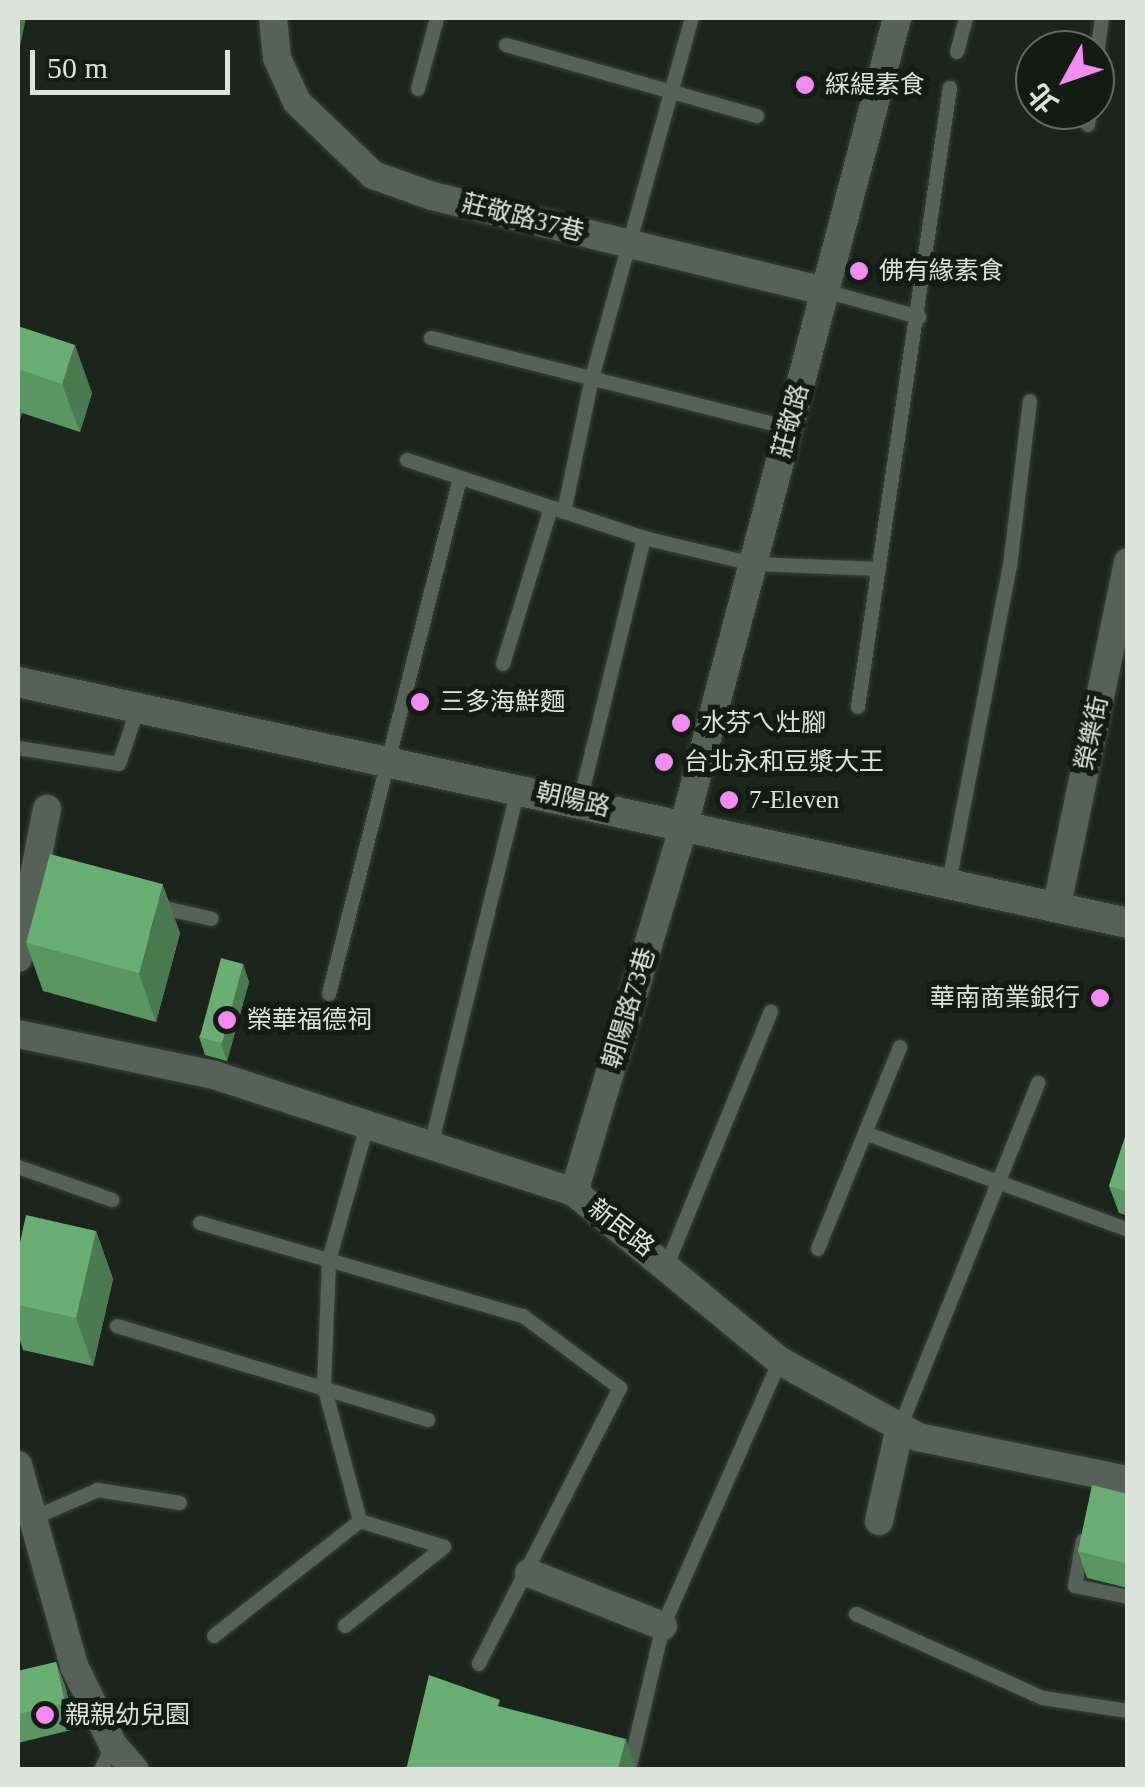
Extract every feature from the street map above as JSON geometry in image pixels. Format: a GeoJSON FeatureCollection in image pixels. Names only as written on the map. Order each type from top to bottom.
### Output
{"type":"FeatureCollection","features":[{"type":"Feature","properties":{"kind":"main road","name":"朝陽路"},"geometry":{"type":"LineString","coordinates":[[18,682],[518,787],[1128,922]]}},
{"type":"Feature","properties":{"kind":"street","name":"莊敬路37巷"},"geometry":{"type":"LineString","coordinates":[[274,18],[277,58],[296,102],[373,174],[432,196],[825,291]]}},
{"type":"Feature","properties":{"kind":"street","name":"莊敬路"},"geometry":{"type":"LineString","coordinates":[[684,825],[897,18]]}},
{"type":"Feature","properties":{"kind":"street","name":"榮樂街"},"geometry":{"type":"LineString","coordinates":[[1057,905],[1128,562]]}},
{"type":"Feature","properties":{"kind":"street"},"geometry":{"type":"LineString","coordinates":[[18,958],[42,878],[46,809]]}},
{"type":"Feature","properties":{"kind":"street","name":"朝陽路73巷"},"geometry":{"type":"LineString","coordinates":[[574,1192],[684,825]]}},
{"type":"Feature","properties":{"kind":"street","name":"新民路"},"geometry":{"type":"LineString","coordinates":[[18,1034],[214,1075],[366,1129],[574,1192],[667,1264],[780,1361],[918,1437],[1128,1480]]}},
{"type":"Feature","properties":{"kind":"street"},"geometry":{"type":"LineString","coordinates":[[880,1521],[900,1427]]}},
{"type":"Feature","properties":{"kind":"street"},"geometry":{"type":"LineString","coordinates":[[18,1464],[74,1666],[107,1757],[135,1770]]}},
{"type":"Feature","properties":{"kind":"street"},"geometry":{"type":"LineString","coordinates":[[529,1573],[662,1626]]}},
{"type":"Feature","properties":{"kind":"lane"},"geometry":{"type":"LineString","coordinates":[[418,89],[438,18]]}},
{"type":"Feature","properties":{"kind":"lane"},"geometry":{"type":"LineString","coordinates":[[502,664],[558,510],[692,18]]}},
{"type":"Feature","properties":{"kind":"lane"},"geometry":{"type":"LineString","coordinates":[[957,52],[966,18]]}},
{"type":"Feature","properties":{"kind":"lane"},"geometry":{"type":"LineString","coordinates":[[506,45],[757,116]]}},
{"type":"Feature","properties":{"kind":"lane"},"geometry":{"type":"LineString","coordinates":[[858,706],[919,318],[950,88]]}},
{"type":"Feature","properties":{"kind":"lane"},"geometry":{"type":"LineString","coordinates":[[825,291],[919,318]]}},
{"type":"Feature","properties":{"kind":"lane"},"geometry":{"type":"LineString","coordinates":[[430,338],[789,428]]}},
{"type":"Feature","properties":{"kind":"lane"},"geometry":{"type":"LineString","coordinates":[[949,882],[1010,566],[1030,401]]}},
{"type":"Feature","properties":{"kind":"lane"},"geometry":{"type":"LineString","coordinates":[[407,460],[644,538],[753,564],[879,569]]}},
{"type":"Feature","properties":{"kind":"lane"},"geometry":{"type":"LineString","coordinates":[[330,994],[460,478]]}},
{"type":"Feature","properties":{"kind":"lane"},"geometry":{"type":"LineString","coordinates":[[580,801],[644,538]]}},
{"type":"Feature","properties":{"kind":"lane"},"geometry":{"type":"LineString","coordinates":[[18,748],[119,764],[138,708]]}},
{"type":"Feature","properties":{"kind":"lane"},"geometry":{"type":"LineString","coordinates":[[430,1148],[518,787]]}},
{"type":"Feature","properties":{"kind":"lane"},"geometry":{"type":"LineString","coordinates":[[140,902],[212,919]]}},
{"type":"Feature","properties":{"kind":"lane"},"geometry":{"type":"LineString","coordinates":[[667,1264],[771,1011]]}},
{"type":"Feature","properties":{"kind":"lane"},"geometry":{"type":"LineString","coordinates":[[818,1249],[900,1047]]}},
{"type":"Feature","properties":{"kind":"lane"},"geometry":{"type":"LineString","coordinates":[[900,1427],[1038,1083]]}},
{"type":"Feature","properties":{"kind":"lane"},"geometry":{"type":"LineString","coordinates":[[360,1521],[326,1393],[329,1260],[366,1129]]}},
{"type":"Feature","properties":{"kind":"lane"},"geometry":{"type":"LineString","coordinates":[[865,1133],[1128,1230]]}},
{"type":"Feature","properties":{"kind":"lane"},"geometry":{"type":"LineString","coordinates":[[18,1166],[112,1200]]}},
{"type":"Feature","properties":{"kind":"lane"},"geometry":{"type":"LineString","coordinates":[[200,1223],[524,1316],[620,1388],[529,1573],[479,1664]]}},
{"type":"Feature","properties":{"kind":"lane"},"geometry":{"type":"LineString","coordinates":[[117,1326],[326,1393],[428,1420]]}},
{"type":"Feature","properties":{"kind":"lane"},"geometry":{"type":"LineString","coordinates":[[628,1770],[662,1626],[780,1361]]}},
{"type":"Feature","properties":{"kind":"lane"},"geometry":{"type":"LineString","coordinates":[[31,1519],[98,1490],[180,1503]]}},
{"type":"Feature","properties":{"kind":"lane"},"geometry":{"type":"LineString","coordinates":[[345,1626],[444,1547],[360,1521]]}},
{"type":"Feature","properties":{"kind":"lane"},"geometry":{"type":"LineString","coordinates":[[214,1636],[360,1521]]}},
{"type":"Feature","properties":{"kind":"lane"},"geometry":{"type":"LineString","coordinates":[[1085,1531],[1076,1586],[1128,1597]]}},
{"type":"Feature","properties":{"kind":"lane"},"geometry":{"type":"LineString","coordinates":[[856,1614],[1043,1698],[1128,1711]]}},
{"type":"Feature","properties":{"kind":"building"},"geometry":{"type":"Polygon","coordinates":[[[18,326],[75,345],[62,384],[18,369],[18,326]]]}},
{"type":"Feature","properties":{"kind":"building"},"geometry":{"type":"Polygon","coordinates":[[[50,854],[163,884],[139,973],[26,943],[50,854]]]}},
{"type":"Feature","properties":{"kind":"building"},"geometry":{"type":"Polygon","coordinates":[[[221,958],[243,964],[222,1043],[200,1037],[221,958]]]}},
{"type":"Feature","properties":{"kind":"building"},"geometry":{"type":"Polygon","coordinates":[[[1128,1128],[1128,1192],[1109,1186],[1128,1128]]]}},
{"type":"Feature","properties":{"kind":"building"},"geometry":{"type":"Polygon","coordinates":[[[26,1215],[96,1231],[76,1318],[18,1305],[18,1252],[26,1215]]]}},
{"type":"Feature","properties":{"kind":"building"},"geometry":{"type":"Polygon","coordinates":[[[1092,1485],[1128,1494],[1128,1564],[1078,1551],[1092,1485]]]}},
{"type":"Feature","properties":{"kind":"building"},"geometry":{"type":"Polygon","coordinates":[[[56,1662],[65,1703],[18,1714],[18,1671],[56,1662]]]}},
{"type":"Feature","properties":{"kind":"building"},"geometry":{"type":"Polygon","coordinates":[[[429,1675],[500,1700],[498,1706],[626,1739],[618,1770],[406,1770],[429,1675]]]}},
{"type":"Feature","properties":{"kind":"place","name":"綵緹素食"},"geometry":{"type":"Point","coordinates":[805,85]}},
{"type":"Feature","properties":{"kind":"place","name":"佛有緣素食"},"geometry":{"type":"Point","coordinates":[859,271]}},
{"type":"Feature","properties":{"kind":"place","name":"三多海鮮麵"},"geometry":{"type":"Point","coordinates":[420,702]}},
{"type":"Feature","properties":{"kind":"place","name":"水芬ㄟ灶腳"},"geometry":{"type":"Point","coordinates":[681,723]}},
{"type":"Feature","properties":{"kind":"place","name":"台北永和豆漿大王"},"geometry":{"type":"Point","coordinates":[664,762]}},
{"type":"Feature","properties":{"kind":"place","name":"7-Eleven"},"geometry":{"type":"Point","coordinates":[729,800]}},
{"type":"Feature","properties":{"kind":"place","name":"華南商業銀行"},"geometry":{"type":"Point","coordinates":[1100,998]}},
{"type":"Feature","properties":{"kind":"place","name":"榮華福德祠"},"geometry":{"type":"Point","coordinates":[227,1020]}},
{"type":"Feature","properties":{"kind":"place","name":"親親幼兒園"},"geometry":{"type":"Point","coordinates":[45,1715]}}]}
